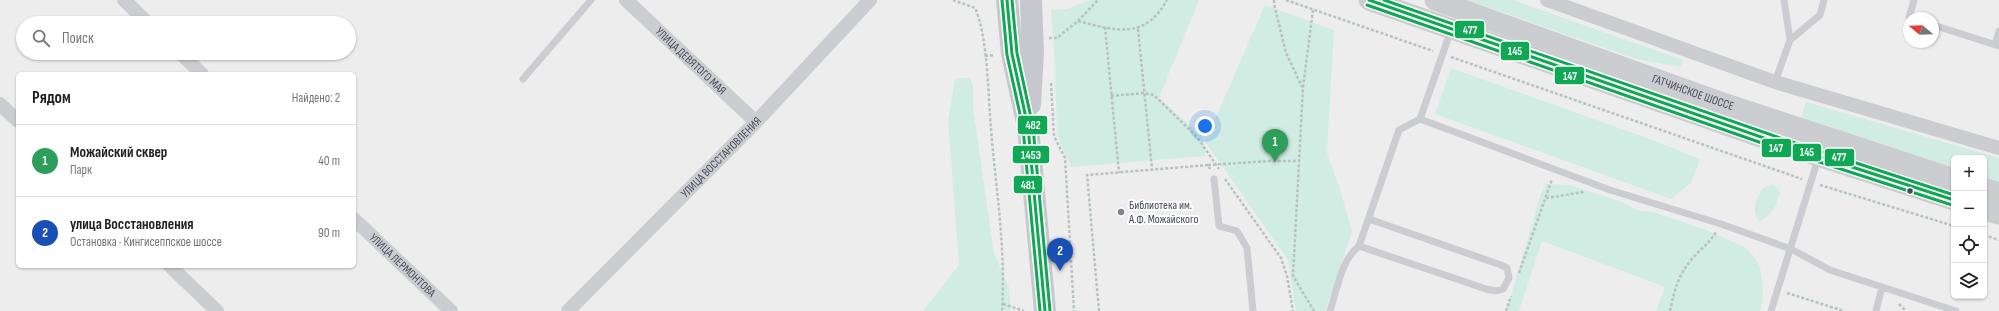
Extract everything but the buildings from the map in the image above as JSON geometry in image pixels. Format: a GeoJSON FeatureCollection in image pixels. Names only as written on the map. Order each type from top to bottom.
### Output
{"type":"FeatureCollection","features":[{"type":"Feature","properties":{"kind":"main road"},"geometry":{"type":"LineString","coordinates":[[1007,0],[1012,54],[1028,127],[1045,311]]}},
{"type":"Feature","properties":{"kind":"main road"},"geometry":{"type":"LineString","coordinates":[[1028,127],[1033,53],[1031,0]]}},
{"type":"Feature","properties":{"kind":"main road","name":"ГАТЧИНСКОЕ ШОССЕ"},"geometry":{"type":"LineString","coordinates":[[1369,0],[1819,157],[1951,199]]}},
{"type":"Feature","properties":{"kind":"main road","name":"ГАТЧИНСКОЕ ШОССЕ"},"geometry":{"type":"LineString","coordinates":[[1435,0],[1716,101],[1951,178]]}},
{"type":"Feature","properties":{"kind":"main road"},"geometry":{"type":"LineString","coordinates":[[1987,189],[1999,193]]}},
{"type":"Feature","properties":{"kind":"main road"},"geometry":{"type":"LineString","coordinates":[[1987,211],[1999,214]]}},
{"type":"Feature","properties":{"kind":"street"},"geometry":{"type":"LineString","coordinates":[[124,0],[141,16]]}},
{"type":"Feature","properties":{"kind":"street","name":"УЛИЦА ДЕВЯТОГО МАЯ"},"geometry":{"type":"LineString","coordinates":[[626,0],[756,122]]}},
{"type":"Feature","properties":{"kind":"street","name":"УЛИЦА ВОССТАНОВЛЕНИЯ"},"geometry":{"type":"LineString","coordinates":[[568,311],[756,122],[870,0]]}},
{"type":"Feature","properties":{"kind":"street"},"geometry":{"type":"LineString","coordinates":[[1547,0],[1775,82],[1999,148]]}},
{"type":"Feature","properties":{"kind":"street"},"geometry":{"type":"LineString","coordinates":[[187,60],[200,72]]}},
{"type":"Feature","properties":{"kind":"street"},"geometry":{"type":"LineString","coordinates":[[0,104],[16,119]]}},
{"type":"Feature","properties":{"kind":"street","name":"УЛИЦА ЛЕРМОНТОВА"},"geometry":{"type":"LineString","coordinates":[[356,221],[451,311]]}},
{"type":"Feature","properties":{"kind":"street"},"geometry":{"type":"LineString","coordinates":[[172,268],[217,311]]}},
{"type":"Feature","properties":{"kind":"lane"},"geometry":{"type":"LineString","coordinates":[[523,79],[591,0]]}},
{"type":"Feature","properties":{"kind":"lane"},"geometry":{"type":"LineString","coordinates":[[1775,82],[1790,40],[1784,0]]}},
{"type":"Feature","properties":{"kind":"lane"},"geometry":{"type":"LineString","coordinates":[[1790,40],[1820,15],[1824,0]]}},
{"type":"Feature","properties":{"kind":"lane"},"geometry":{"type":"LineString","coordinates":[[1911,12],[1914,0]]}},
{"type":"Feature","properties":{"kind":"lane"},"geometry":{"type":"LineString","coordinates":[[1939,27],[1997,45],[1999,31]]}},
{"type":"Feature","properties":{"kind":"lane"},"geometry":{"type":"LineString","coordinates":[[1330,311],[1344,267],[1353,251],[1359,246],[1399,130],[1420,119],[1452,28]]}},
{"type":"Feature","properties":{"kind":"lane"},"geometry":{"type":"LineString","coordinates":[[1420,119],[1596,185],[1721,224],[1791,249],[1830,270],[1956,311]]}},
{"type":"Feature","properties":{"kind":"lane"},"geometry":{"type":"LineString","coordinates":[[1771,311],[1819,157]]}},
{"type":"Feature","properties":{"kind":"lane"},"geometry":{"type":"LineString","coordinates":[[1214,179],[1219,226],[1237,231],[1247,248],[1253,311]]}},
{"type":"Feature","properties":{"kind":"lane"},"geometry":{"type":"LineString","coordinates":[[1359,246],[1486,290],[1496,291],[1503,289],[1509,278],[1507,268],[1501,265],[1369,219]]}},
{"type":"Feature","properties":{"kind":"lane"},"geometry":{"type":"LineString","coordinates":[[1876,311],[1882,287]]}},
{"type":"Feature","properties":{"kind":"path"},"geometry":{"type":"LineString","coordinates":[[953,0],[976,8],[979,16],[985,56],[993,160],[1003,248],[1002,311]]}},
{"type":"Feature","properties":{"kind":"path"},"geometry":{"type":"LineString","coordinates":[[1052,38],[1057,38],[1078,21],[1098,0]]}},
{"type":"Feature","properties":{"kind":"path"},"geometry":{"type":"LineString","coordinates":[[1078,21],[1105,27],[1138,29],[1160,14],[1168,0]]}},
{"type":"Feature","properties":{"kind":"path"},"geometry":{"type":"LineString","coordinates":[[1274,0],[1286,53],[1303,87]]}},
{"type":"Feature","properties":{"kind":"path"},"geometry":{"type":"LineString","coordinates":[[1286,0],[1811,182],[1951,225]]}},
{"type":"Feature","properties":{"kind":"path"},"geometry":{"type":"LineString","coordinates":[[1313,10],[1303,87],[1297,161],[1292,276],[1314,311]]}},
{"type":"Feature","properties":{"kind":"path"},"geometry":{"type":"LineString","coordinates":[[1105,27],[1118,172]]}},
{"type":"Feature","properties":{"kind":"path"},"geometry":{"type":"LineString","coordinates":[[1138,29],[1152,169]]}},
{"type":"Feature","properties":{"kind":"path"},"geometry":{"type":"LineString","coordinates":[[1048,31],[1049,45]]}},
{"type":"Feature","properties":{"kind":"path"},"geometry":{"type":"LineString","coordinates":[[1050,75],[1054,136],[1065,158],[1074,311]]}},
{"type":"Feature","properties":{"kind":"path"},"geometry":{"type":"LineString","coordinates":[[1111,96],[1144,93],[1154,95],[1197,137],[1281,258],[1287,276],[1293,311]]}},
{"type":"Feature","properties":{"kind":"path"},"geometry":{"type":"LineString","coordinates":[[1099,311],[1087,175],[1208,165],[1216,166],[1232,163],[1297,161]]}},
{"type":"Feature","properties":{"kind":"path"},"geometry":{"type":"LineString","coordinates":[[1208,165],[1214,179]]}},
{"type":"Feature","properties":{"kind":"path"},"geometry":{"type":"LineString","coordinates":[[1520,271],[1556,169]]}},
{"type":"Feature","properties":{"kind":"path"},"geometry":{"type":"LineString","coordinates":[[1546,198],[1584,192],[1596,185]]}},
{"type":"Feature","properties":{"kind":"path"},"geometry":{"type":"LineString","coordinates":[[1670,311],[1676,283],[1692,259],[1710,243],[1721,224]]}},
{"type":"Feature","properties":{"kind":"path"},"geometry":{"type":"LineString","coordinates":[[1987,236],[1999,240]]}},
{"type":"Feature","properties":{"kind":"path"},"geometry":{"type":"LineString","coordinates":[[1287,276],[1292,276]]}},
{"type":"Feature","properties":{"kind":"path"},"geometry":{"type":"LineString","coordinates":[[1777,290],[1844,311]]}},
{"type":"Feature","properties":{"kind":"path"},"geometry":{"type":"LineString","coordinates":[[1003,304],[1024,311]]}},
{"type":"Feature","properties":{"kind":"green space"},"geometry":{"type":"Polygon","coordinates":[[[1090,0],[1199,0],[1159,98],[1204,138],[1205,156],[1071,167],[1057,135],[1055,66],[1051,10],[1067,9],[1090,0]]]}},
{"type":"Feature","properties":{"kind":"green space"},"geometry":{"type":"Polygon","coordinates":[[[1467,0],[1513,0],[1683,60],[1681,67],[1636,59],[1467,0]]]}},
{"type":"Feature","properties":{"kind":"green space"},"geometry":{"type":"Polygon","coordinates":[[[1265,5],[1334,30],[1327,153],[1340,189],[1352,232],[1325,311],[1296,311],[1288,260],[1205,142],[1265,5]]]}},
{"type":"Feature","properties":{"kind":"green space"},"geometry":{"type":"Polygon","coordinates":[[[1451,68],[1655,141],[1700,159],[1691,183],[1671,199],[1435,114],[1451,68]]]}},
{"type":"Feature","properties":{"kind":"green space"},"geometry":{"type":"Polygon","coordinates":[[[960,78],[970,78],[973,85],[973,107],[994,254],[1009,287],[1011,311],[923,311],[959,265],[948,121],[955,80],[960,78]]]}},
{"type":"Feature","properties":{"kind":"green space"},"geometry":{"type":"Polygon","coordinates":[[[1806,102],[1999,158],[1999,182],[1987,178],[1987,155],[1951,155],[1951,167],[1801,118],[1806,102]]]}},
{"type":"Feature","properties":{"kind":"green space"},"geometry":{"type":"Polygon","coordinates":[[[1546,184],[1570,185],[1622,202],[1639,211],[1654,212],[1709,231],[1746,248],[1753,255],[1760,267],[1763,288],[1760,311],[1656,311],[1665,287],[1542,241],[1519,311],[1508,311],[1541,193],[1546,184]]]}},
{"type":"Feature","properties":{"kind":"green space"},"geometry":{"type":"Polygon","coordinates":[[[1774,184],[1780,192],[1777,202],[1771,213],[1759,222],[1755,212],[1756,201],[1763,188],[1774,184]]]}},
{"type":"Feature","properties":{"kind":"transit line","name":"481"},"geometry":{"type":"LineString","coordinates":[[1002,0],[1007,55],[1023,128],[1040,311]]}},
{"type":"Feature","properties":{"kind":"transit line","name":"145Э"},"geometry":{"type":"LineString","coordinates":[[1007,0],[1012,54],[1028,127],[1045,311]]}},
{"type":"Feature","properties":{"kind":"transit line","name":"482"},"geometry":{"type":"LineString","coordinates":[[1012,0],[1017,53],[1033,127],[1050,311]]}},
{"type":"Feature","properties":{"kind":"transit line","name":"145"},"geometry":{"type":"LineString","coordinates":[[1369,0],[1781,144],[1951,199]]}},
{"type":"Feature","properties":{"kind":"transit line","name":"477"},"geometry":{"type":"LineString","coordinates":[[1384,0],[1783,139],[1951,194]]}},
{"type":"Feature","properties":{"kind":"transit line","name":"147"},"geometry":{"type":"LineString","coordinates":[[1367,5],[1779,149],[1951,205]]}},
{"type":"Feature","properties":{"kind":"place","name":"Можайский сквер"},"geometry":{"type":"Point","coordinates":[1275,162]}},
{"type":"Feature","properties":{"kind":"place","name":"Библиотека им. А.Ф. Можайского"},"geometry":{"type":"Point","coordinates":[1121,212]}},
{"type":"Feature","properties":{"kind":"place","name":"улица Восстановления"},"geometry":{"type":"Point","coordinates":[1060,271]}}]}
